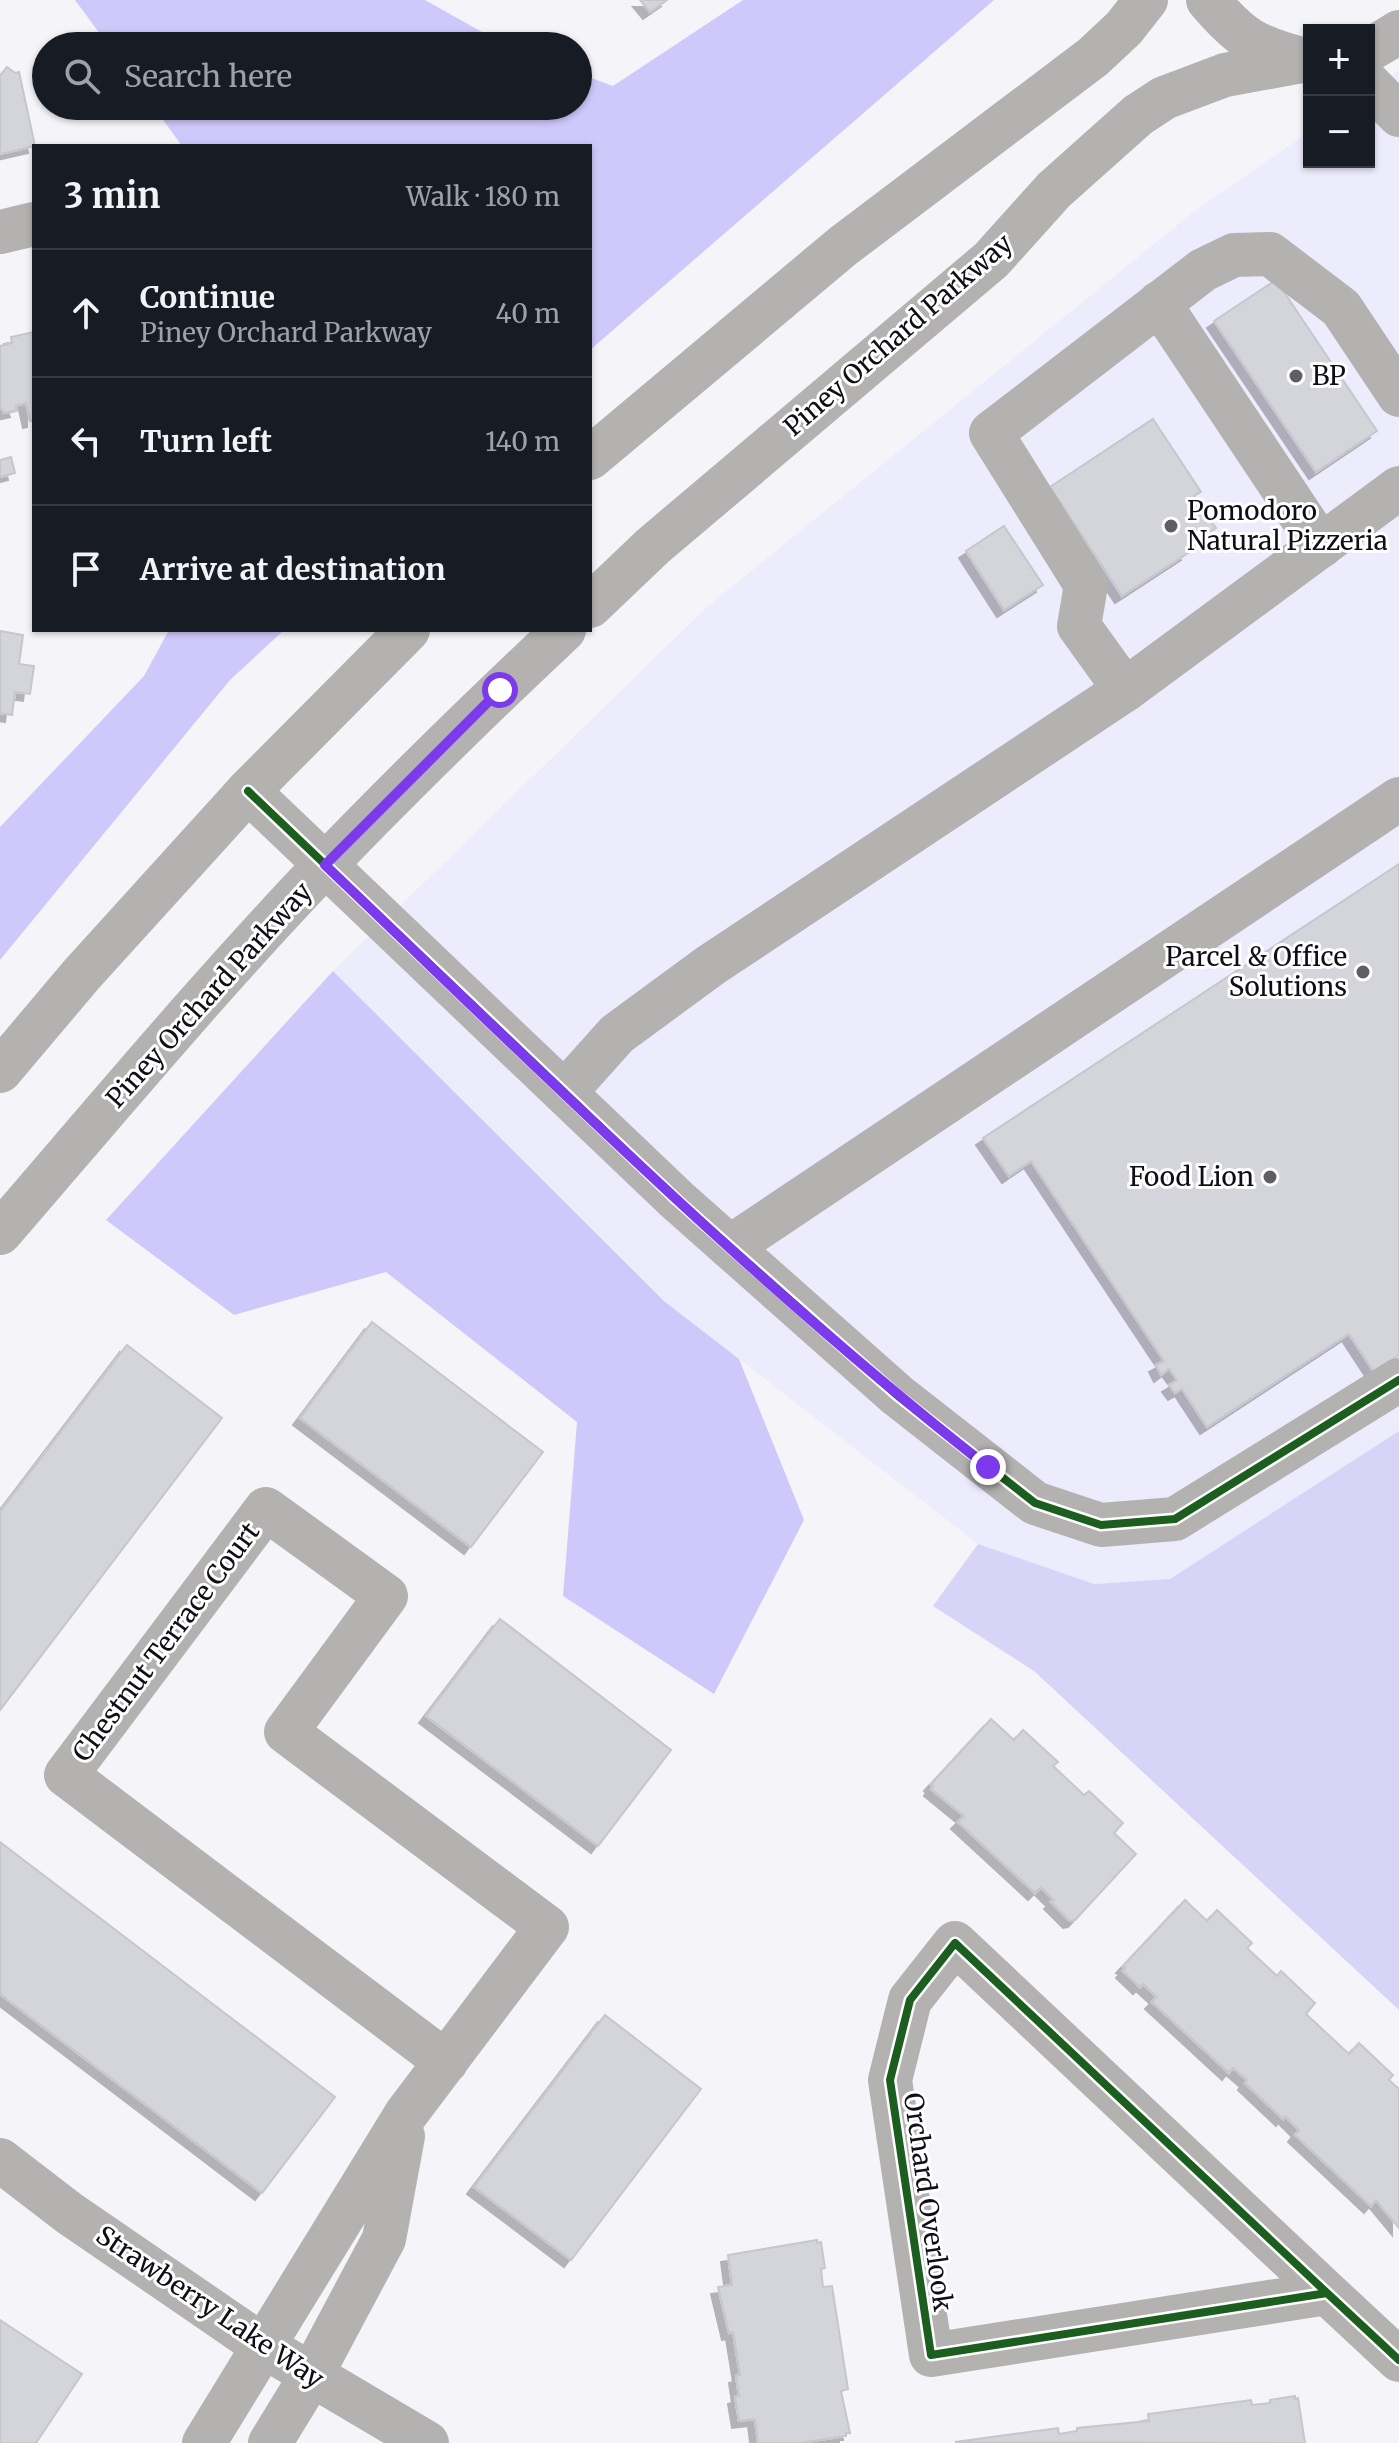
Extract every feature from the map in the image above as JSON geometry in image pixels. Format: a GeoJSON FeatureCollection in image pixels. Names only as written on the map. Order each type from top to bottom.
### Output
{"type":"FeatureCollection","features":[{"type":"Feature","properties":{"kind":"street"},"geometry":{"type":"LineString","coordinates":[[592,456],[843,246],[1093,57],[1124,28],[1146,0]]}},
{"type":"Feature","properties":{"kind":"street","name":"Piney Orchard Parkway"},"geometry":{"type":"LineString","coordinates":[[1208,0],[1233,29],[1267,50],[1303,59]]}},
{"type":"Feature","properties":{"kind":"street"},"geometry":{"type":"LineString","coordinates":[[1375,46],[1399,32]]}},
{"type":"Feature","properties":{"kind":"street","name":"Piney Orchard Parkway"},"geometry":{"type":"LineString","coordinates":[[592,604],[653,546],[991,260],[1054,190],[1138,115],[1164,98],[1225,75],[1303,61]]}},
{"type":"Feature","properties":{"kind":"street"},"geometry":{"type":"LineString","coordinates":[[1375,90],[1399,115]]}},
{"type":"Feature","properties":{"kind":"street"},"geometry":{"type":"LineString","coordinates":[[0,232],[32,224]]}},
{"type":"Feature","properties":{"kind":"street"},"geometry":{"type":"LineString","coordinates":[[1125,690],[1079,626],[1086,585],[991,433],[1203,270],[1234,255],[1270,254],[1341,308],[1399,395]]}},
{"type":"Feature","properties":{"kind":"street"},"geometry":{"type":"LineString","coordinates":[[1159,303],[1321,546]]}},
{"type":"Feature","properties":{"kind":"street"},"geometry":{"type":"LineString","coordinates":[[565,1092],[617,1034],[711,965],[1125,690],[1399,488]]}},
{"type":"Feature","properties":{"kind":"street"},"geometry":{"type":"LineString","coordinates":[[0,1071],[82,974],[248,791],[406,632]]}},
{"type":"Feature","properties":{"kind":"street","name":"Piney Orchard Parkway"},"geometry":{"type":"LineString","coordinates":[[0,1233],[172,1031],[325,865],[562,632]]}},
{"type":"Feature","properties":{"kind":"street"},"geometry":{"type":"LineString","coordinates":[[248,791],[730,1247],[897,1395],[1035,1503],[1101,1525],[1175,1519],[1399,1380]]}},
{"type":"Feature","properties":{"kind":"street"},"geometry":{"type":"LineString","coordinates":[[730,1247],[1399,799]]}},
{"type":"Feature","properties":{"kind":"street","name":"Chestnut Terrace Court"},"geometry":{"type":"LineString","coordinates":[[204,2443],[406,2114],[446,2062],[547,1927],[286,1732],[386,1596],[266,1509],[66,1775],[446,2062]]}},
{"type":"Feature","properties":{"kind":"street","name":"Orchard Overlook"},"geometry":{"type":"LineString","coordinates":[[1327,2293],[931,2355],[890,2080],[910,2000],[955,1943],[1399,2360]]}},
{"type":"Feature","properties":{"kind":"street","name":"Chestnut Terrace Court"},"geometry":{"type":"LineString","coordinates":[[270,2443],[311,2376],[384,2239],[406,2114]]}},
{"type":"Feature","properties":{"kind":"street","name":"Strawberry Lake Way"},"geometry":{"type":"LineString","coordinates":[[0,2160],[69,2213],[263,2346],[427,2443]]}},
{"type":"Feature","properties":{"kind":"shaded area"},"geometry":{"type":"Polygon","coordinates":[[[75,0],[425,0],[482,32],[99,32],[75,0]]]}},
{"type":"Feature","properties":{"kind":"shaded area"},"geometry":{"type":"Polygon","coordinates":[[[743,0],[994,0],[592,348],[592,144],[181,144],[163,120],[592,120],[592,78],[613,86],[743,0]]]}},
{"type":"Feature","properties":{"kind":"shaded area"},"geometry":{"type":"Polygon","coordinates":[[[1399,70],[1399,1431],[1170,1579],[1094,1584],[978,1544],[664,1301],[333,971],[708,606],[1196,210],[1303,136],[1303,168],[1375,168],[1375,86],[1399,70]]]}},
{"type":"Feature","properties":{"kind":"shaded area"},"geometry":{"type":"Polygon","coordinates":[[[168,632],[282,632],[230,680],[0,960],[0,827],[144,676],[168,632]]]}},
{"type":"Feature","properties":{"kind":"shaded area"},"geometry":{"type":"Polygon","coordinates":[[[333,971],[664,1301],[739,1359],[804,1520],[714,1694],[563,1596],[577,1422],[386,1272],[234,1315],[106,1220],[333,971]]]}},
{"type":"Feature","properties":{"kind":"shaded area"},"geometry":{"type":"Polygon","coordinates":[[[1399,1431],[1399,2010],[1034,1671],[933,1606],[978,1544],[1094,1584],[1170,1579],[1399,1431]]]}},
{"type":"Feature","properties":{"kind":"building"},"geometry":{"type":"Polygon","coordinates":[[[640,0],[667,0],[650,12],[640,0]]]}},
{"type":"Feature","properties":{"kind":"building"},"geometry":{"type":"Polygon","coordinates":[[[7,67],[15,73],[19,72],[35,144],[0,154],[0,76],[7,67]]]}},
{"type":"Feature","properties":{"kind":"building","name":"BP"},"geometry":{"type":"Polygon","coordinates":[[[1276,280],[1377,431],[1316,472],[1214,321],[1276,280]]]}},
{"type":"Feature","properties":{"kind":"building"},"geometry":{"type":"Polygon","coordinates":[[[32,332],[30,421],[26,403],[15,406],[17,410],[4,413],[0,409],[0,346],[12,343],[11,337],[32,332]]]}},
{"type":"Feature","properties":{"kind":"building"},"geometry":{"type":"Polygon","coordinates":[[[1153,419],[1201,492],[1194,496],[1216,528],[1185,549],[1188,553],[1122,596],[1050,487],[1153,419]]]}},
{"type":"Feature","properties":{"kind":"building"},"geometry":{"type":"Polygon","coordinates":[[[11,457],[15,473],[0,477],[0,460],[11,457]]]}},
{"type":"Feature","properties":{"kind":"building"},"geometry":{"type":"Polygon","coordinates":[[[1004,526],[1043,585],[1004,610],[966,551],[1004,526]]]}},
{"type":"Feature","properties":{"kind":"building"},"geometry":{"type":"Polygon","coordinates":[[[0,631],[23,635],[19,664],[34,666],[30,694],[15,692],[12,715],[0,713],[0,631]]]}},
{"type":"Feature","properties":{"kind":"building"},"geometry":{"type":"Polygon","coordinates":[[[1399,864],[1399,1355],[1374,1372],[1349,1334],[1207,1427],[1182,1389],[1175,1393],[1169,1385],[1177,1380],[1169,1369],[1161,1375],[1156,1365],[1164,1361],[1031,1161],[1009,1176],[983,1138],[1399,864]]]}},
{"type":"Feature","properties":{"kind":"building"},"geometry":{"type":"Polygon","coordinates":[[[372,1322],[543,1452],[471,1547],[300,1418],[372,1322]]]}},
{"type":"Feature","properties":{"kind":"building"},"geometry":{"type":"Polygon","coordinates":[[[127,1345],[222,1418],[0,1710],[0,1512],[127,1345]]]}},
{"type":"Feature","properties":{"kind":"building"},"geometry":{"type":"Polygon","coordinates":[[[500,1619],[671,1750],[598,1846],[426,1716],[500,1619]]]}},
{"type":"Feature","properties":{"kind":"building"},"geometry":{"type":"Polygon","coordinates":[[[991,1719],[1014,1740],[1023,1730],[1058,1762],[1053,1766],[1084,1795],[1089,1791],[1123,1823],[1114,1833],[1136,1854],[1075,1920],[1070,1921],[1041,1887],[1035,1893],[958,1822],[964,1816],[931,1789],[931,1784],[991,1719]]]}},
{"type":"Feature","properties":{"kind":"building"},"geometry":{"type":"Polygon","coordinates":[[[0,1842],[335,2097],[262,2193],[0,1994],[0,1842]]]}},
{"type":"Feature","properties":{"kind":"building"},"geometry":{"type":"Polygon","coordinates":[[[1185,1900],[1207,1921],[1217,1910],[1252,1943],[1247,1948],[1277,1976],[1281,1971],[1315,2003],[1306,2014],[1349,2054],[1359,2043],[1393,2075],[1389,2080],[1399,2089],[1399,2228],[1376,2200],[1371,2206],[1295,2135],[1299,2130],[1285,2116],[1283,2119],[1233,2068],[1229,2073],[1152,2002],[1157,1997],[1123,1971],[1126,1968],[1123,1966],[1185,1900]]]}},
{"type":"Feature","properties":{"kind":"building"},"geometry":{"type":"Polygon","coordinates":[[[605,2015],[701,2089],[571,2260],[474,2187],[605,2015]]]}},
{"type":"Feature","properties":{"kind":"building"},"geometry":{"type":"Polygon","coordinates":[[[817,2240],[817,2243],[821,2242],[825,2268],[821,2269],[823,2287],[832,2286],[848,2389],[841,2391],[850,2433],[800,2443],[758,2443],[755,2419],[739,2421],[735,2397],[739,2396],[736,2376],[740,2375],[733,2332],[729,2333],[718,2287],[732,2285],[728,2255],[817,2240]]]}},
{"type":"Feature","properties":{"kind":"building"},"geometry":{"type":"Polygon","coordinates":[[[0,2320],[82,2374],[36,2443],[0,2443],[0,2320]]]}},
{"type":"Feature","properties":{"kind":"building"},"geometry":{"type":"Polygon","coordinates":[[[1295,2396],[1295,2399],[1298,2398],[1305,2443],[955,2442],[1058,2428],[1059,2434],[1077,2431],[1077,2428],[1149,2421],[1148,2414],[1251,2400],[1252,2405],[1270,2403],[1270,2400],[1295,2396]]]}},
{"type":"Feature","properties":{"kind":"cycle path"},"geometry":{"type":"LineString","coordinates":[[248,791],[677,1200],[897,1395],[1035,1503],[1101,1525],[1175,1519],[1399,1380]]}},
{"type":"Feature","properties":{"kind":"cycle path"},"geometry":{"type":"LineString","coordinates":[[1327,2293],[955,1943],[910,2000],[890,2080],[931,2355],[1327,2293],[1399,2360]]}},
{"type":"Feature","properties":{"kind":"place","name":"BP"},"geometry":{"type":"Point","coordinates":[1296,376]}},
{"type":"Feature","properties":{"kind":"place","name":"Pomodoro Natural Pizzeria"},"geometry":{"type":"Point","coordinates":[1171,526]}},
{"type":"Feature","properties":{"kind":"place","name":"Parcel & Office Solutions"},"geometry":{"type":"Point","coordinates":[1363,972]}},
{"type":"Feature","properties":{"kind":"place","name":"Food Lion"},"geometry":{"type":"Point","coordinates":[1270,1177]}},
{"type":"Feature","properties":{"kind":"route"},"geometry":{"type":"LineString","coordinates":[[500,690],[325,865],[677,1200],[897,1395],[988,1467]]}}]}
